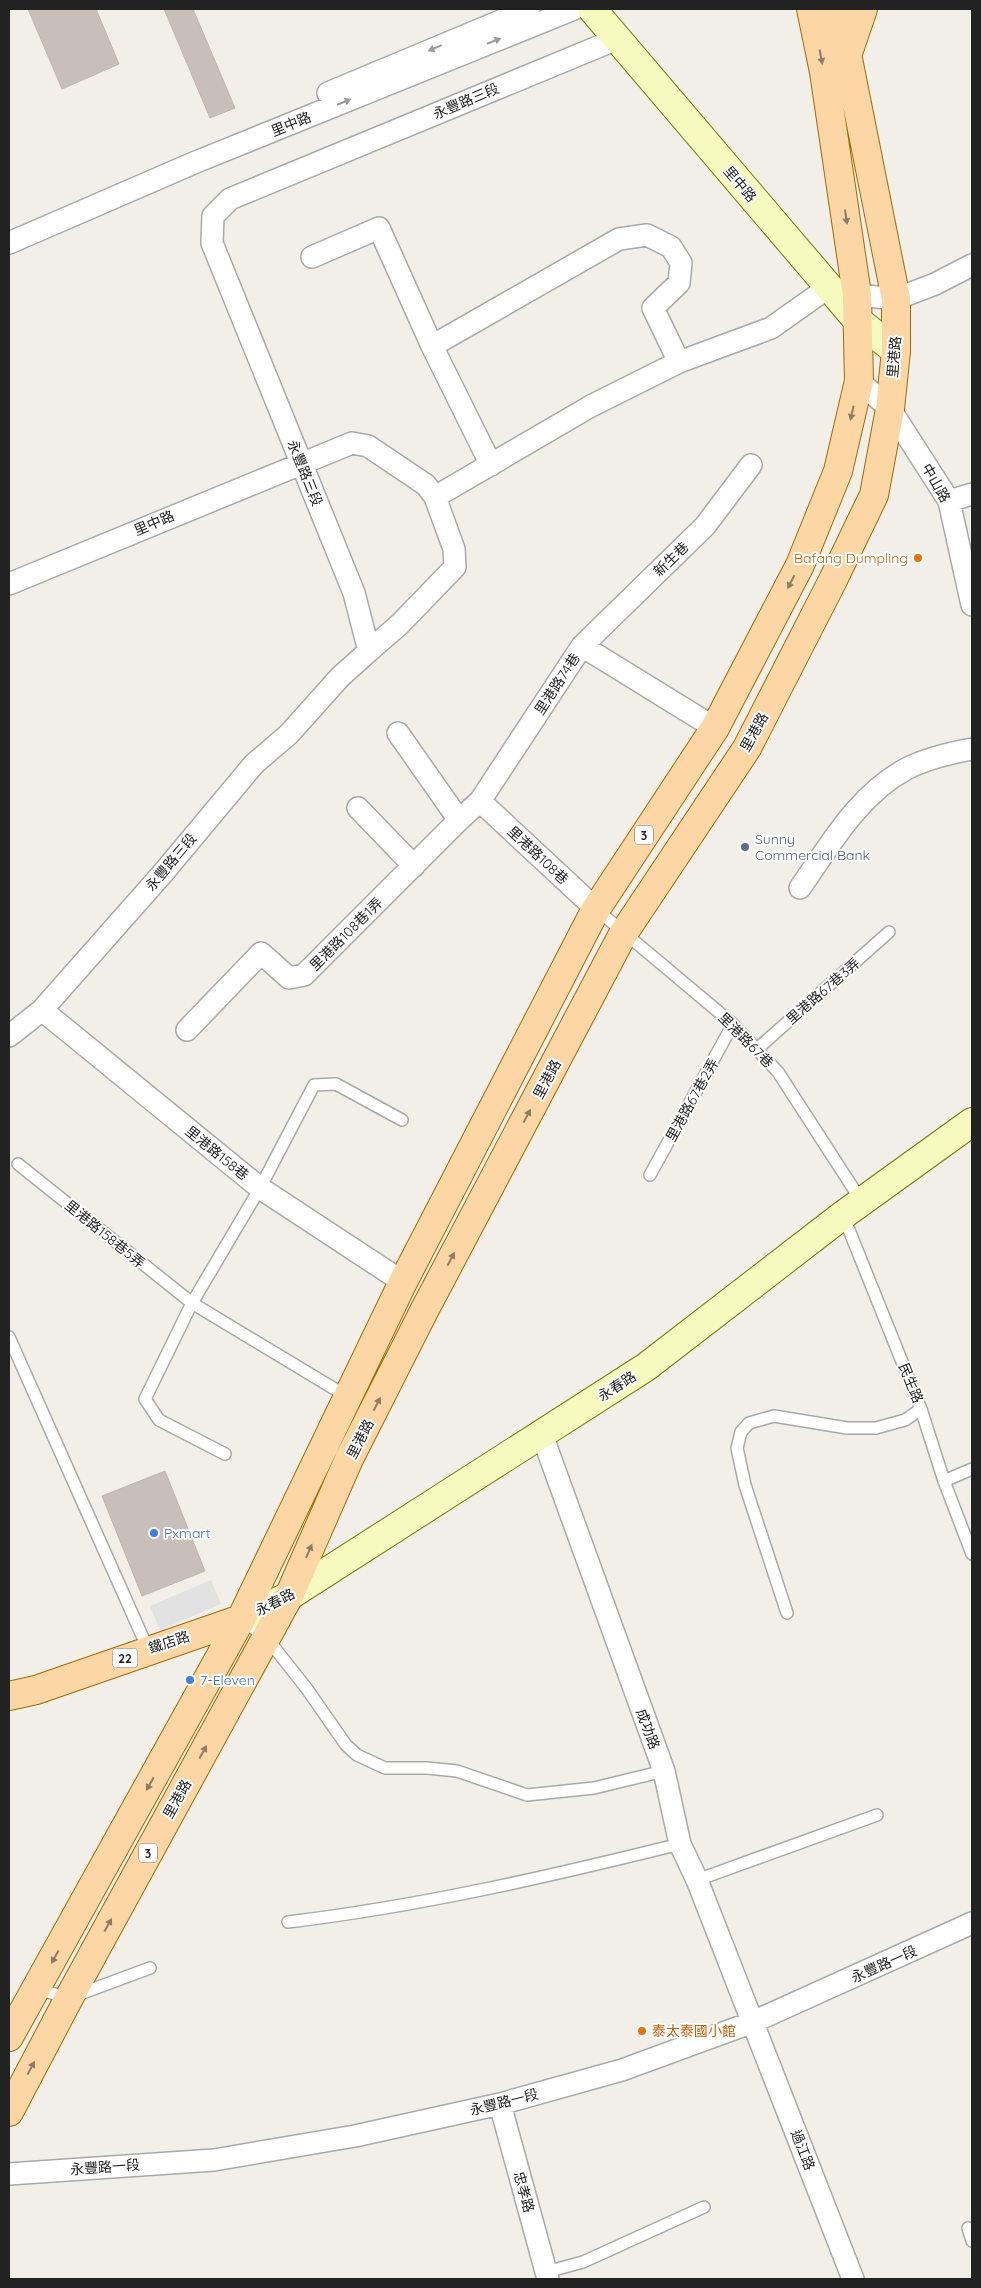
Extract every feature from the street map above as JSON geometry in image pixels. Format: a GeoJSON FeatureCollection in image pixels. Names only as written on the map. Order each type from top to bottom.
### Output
{"type":"FeatureCollection","features":[{"type":"Feature","properties":{"kind":"main road","name":"里港路"},"geometry":{"type":"LineString","coordinates":[[9,2037],[240,1619],[403,1282],[596,910],[715,728],[800,565],[838,471],[859,381],[857,307],[824,72],[812,9]]}},
{"type":"Feature","properties":{"kind":"main road","name":"里港路"},"geometry":{"type":"LineString","coordinates":[[9,2112],[68,1998],[289,1596],[367,1424],[623,934],[747,748],[874,495],[890,409],[896,351],[896,299],[838,9]]}},
{"type":"Feature","properties":{"kind":"main road"},"geometry":{"type":"LineString","coordinates":[[848,53],[863,9]]}},
{"type":"Feature","properties":{"kind":"main road","name":"鐵店路"},"geometry":{"type":"LineString","coordinates":[[10,1692],[36,1690],[148,1649],[240,1619]]}},
{"type":"Feature","properties":{"kind":"street","name":"里中路"},"geometry":{"type":"LineString","coordinates":[[9,228],[529,9]]}},
{"type":"Feature","properties":{"kind":"street","name":"里中路"},"geometry":{"type":"LineString","coordinates":[[9,243],[196,162],[574,9]]}},
{"type":"Feature","properties":{"kind":"street","name":"里中路"},"geometry":{"type":"LineString","coordinates":[[592,9],[829,287],[857,307],[896,351]]}},
{"type":"Feature","properties":{"kind":"street","name":"永豐路三段"},"geometry":{"type":"LineString","coordinates":[[9,1036],[42,1010],[163,873],[254,764],[289,734],[340,677],[369,651],[354,593],[212,243],[213,216],[230,199],[617,39]]}},
{"type":"Feature","properties":{"kind":"street"},"geometry":{"type":"LineString","coordinates":[[312,257],[379,228],[432,346],[491,465]]}},
{"type":"Feature","properties":{"kind":"street"},"geometry":{"type":"LineString","coordinates":[[432,346],[619,239],[646,235],[671,247],[681,263],[679,283],[653,308],[679,362]]}},
{"type":"Feature","properties":{"kind":"street"},"geometry":{"type":"LineString","coordinates":[[857,307],[896,299],[936,284],[972,265]]}},
{"type":"Feature","properties":{"kind":"street"},"geometry":{"type":"LineString","coordinates":[[369,651],[400,624],[455,567],[454,549],[435,497],[592,406],[679,362],[771,328],[829,287]]}},
{"type":"Feature","properties":{"kind":"street","name":"中山路"},"geometry":{"type":"LineString","coordinates":[[859,381],[890,409],[949,501],[972,605]]}},
{"type":"Feature","properties":{"kind":"street","name":"里中路"},"geometry":{"type":"LineString","coordinates":[[9,584],[352,443],[368,446],[426,485],[435,497]]}},
{"type":"Feature","properties":{"kind":"street","name":"新生巷"},"geometry":{"type":"LineString","coordinates":[[582,646],[705,526],[751,465]]}},
{"type":"Feature","properties":{"kind":"street"},"geometry":{"type":"LineString","coordinates":[[949,501],[972,494]]}},
{"type":"Feature","properties":{"kind":"street","name":"里港路74巷"},"geometry":{"type":"LineString","coordinates":[[480,801],[582,646],[715,728]]}},
{"type":"Feature","properties":{"kind":"street"},"geometry":{"type":"LineString","coordinates":[[398,732],[458,820]]}},
{"type":"Feature","properties":{"kind":"street"},"geometry":{"type":"LineString","coordinates":[[800,888],[847,820],[873,793],[906,769],[945,754],[972,749]]}},
{"type":"Feature","properties":{"kind":"street","name":"里港路108巷1弄"},"geometry":{"type":"LineString","coordinates":[[187,1030],[261,954],[289,978],[304,975],[458,820],[480,801]]}},
{"type":"Feature","properties":{"kind":"street","name":"里港路108巷"},"geometry":{"type":"LineString","coordinates":[[480,801],[596,910]]}},
{"type":"Feature","properties":{"kind":"street"},"geometry":{"type":"LineString","coordinates":[[358,808],[414,866]]}},
{"type":"Feature","properties":{"kind":"street","name":"里港路158巷"},"geometry":{"type":"LineString","coordinates":[[42,1010],[260,1188],[403,1282]]}},
{"type":"Feature","properties":{"kind":"street","name":"永春路"},"geometry":{"type":"LineString","coordinates":[[240,1619],[289,1596],[646,1368],[852,1208],[972,1122]]}},
{"type":"Feature","properties":{"kind":"street","name":"成功路"},"geometry":{"type":"LineString","coordinates":[[542,1435],[664,1771],[680,1844],[697,1880],[753,2022]]}},
{"type":"Feature","properties":{"kind":"street","name":"永豐路一段"},"geometry":{"type":"LineString","coordinates":[[9,2174],[214,2160],[355,2136],[500,2104],[622,2070],[753,2022],[972,1923]]}},
{"type":"Feature","properties":{"kind":"street","name":"過江路"},"geometry":{"type":"LineString","coordinates":[[753,2022],[853,2279]]}},
{"type":"Feature","properties":{"kind":"street","name":"忠孝路"},"geometry":{"type":"LineString","coordinates":[[500,2104],[547,2276]]}},
{"type":"Feature","properties":{"kind":"lane","name":"里港路67巷"},"geometry":{"type":"LineString","coordinates":[[596,910],[733,1024],[778,1072],[852,1208]]}},
{"type":"Feature","properties":{"kind":"lane","name":"里港路67巷3弄"},"geometry":{"type":"LineString","coordinates":[[756,1049],[889,932]]}},
{"type":"Feature","properties":{"kind":"lane","name":"里港路67巷2弄"},"geometry":{"type":"LineString","coordinates":[[650,1175],[733,1024]]}},
{"type":"Feature","properties":{"kind":"lane"},"geometry":{"type":"LineString","coordinates":[[224,1454],[159,1420],[146,1399],[192,1304],[260,1188],[314,1085],[336,1084],[402,1120]]}},
{"type":"Feature","properties":{"kind":"lane","name":"里港路158巷5弄"},"geometry":{"type":"LineString","coordinates":[[18,1164],[192,1304],[348,1397]]}},
{"type":"Feature","properties":{"kind":"lane","name":"民生路"},"geometry":{"type":"LineString","coordinates":[[852,1208],[944,1481],[972,1554]]}},
{"type":"Feature","properties":{"kind":"lane"},"geometry":{"type":"LineString","coordinates":[[9,1337],[148,1649]]}},
{"type":"Feature","properties":{"kind":"lane"},"geometry":{"type":"LineString","coordinates":[[787,1613],[745,1485],[737,1448],[741,1432],[750,1423],[774,1416],[847,1428],[870,1429],[905,1420],[921,1409]]}},
{"type":"Feature","properties":{"kind":"lane"},"geometry":{"type":"LineString","coordinates":[[944,1481],[972,1469]]}},
{"type":"Feature","properties":{"kind":"lane"},"geometry":{"type":"LineString","coordinates":[[240,1619],[266,1637],[307,1689],[346,1745],[357,1755],[385,1768],[427,1768],[457,1771],[527,1795],[594,1788],[664,1771]]}},
{"type":"Feature","properties":{"kind":"lane"},"geometry":{"type":"LineString","coordinates":[[697,1880],[877,1815]]}},
{"type":"Feature","properties":{"kind":"lane"},"geometry":{"type":"LineString","coordinates":[[288,1922],[359,1914],[536,1880],[680,1844]]}},
{"type":"Feature","properties":{"kind":"lane"},"geometry":{"type":"LineString","coordinates":[[37,1989],[68,1998],[150,1968]]}},
{"type":"Feature","properties":{"kind":"lane"},"geometry":{"type":"LineString","coordinates":[[547,2276],[583,2262],[704,2207]]}},
{"type":"Feature","properties":{"kind":"lane"},"geometry":{"type":"LineString","coordinates":[[968,2228],[972,2242]]}},
{"type":"Feature","properties":{"kind":"shaded area"},"geometry":{"type":"Polygon","coordinates":[[[211,1580],[221,1604],[160,1630],[150,1606],[211,1580]]]}},
{"type":"Feature","properties":{"kind":"building"},"geometry":{"type":"Polygon","coordinates":[[[28,9],[96,9],[119,64],[62,89],[28,9]]]}},
{"type":"Feature","properties":{"kind":"building"},"geometry":{"type":"Polygon","coordinates":[[[164,9],[193,9],[235,108],[210,118],[164,9]]]}},
{"type":"Feature","properties":{"kind":"building","name":"Pxmart"},"geometry":{"type":"Polygon","coordinates":[[[165,1471],[205,1571],[142,1596],[102,1496],[165,1471]]]}},
{"type":"Feature","properties":{"kind":"place","name":"Bafang Dumpling"},"geometry":{"type":"Point","coordinates":[918,558]}},
{"type":"Feature","properties":{"kind":"place","name":"Sunny Commercial Bank"},"geometry":{"type":"Point","coordinates":[745,847]}},
{"type":"Feature","properties":{"kind":"place","name":"Pxmart"},"geometry":{"type":"Point","coordinates":[154,1533]}},
{"type":"Feature","properties":{"kind":"place","name":"7-Eleven"},"geometry":{"type":"Point","coordinates":[190,1680]}},
{"type":"Feature","properties":{"kind":"place","name":"泰太泰國小館"},"geometry":{"type":"Point","coordinates":[642,2031]}}]}
